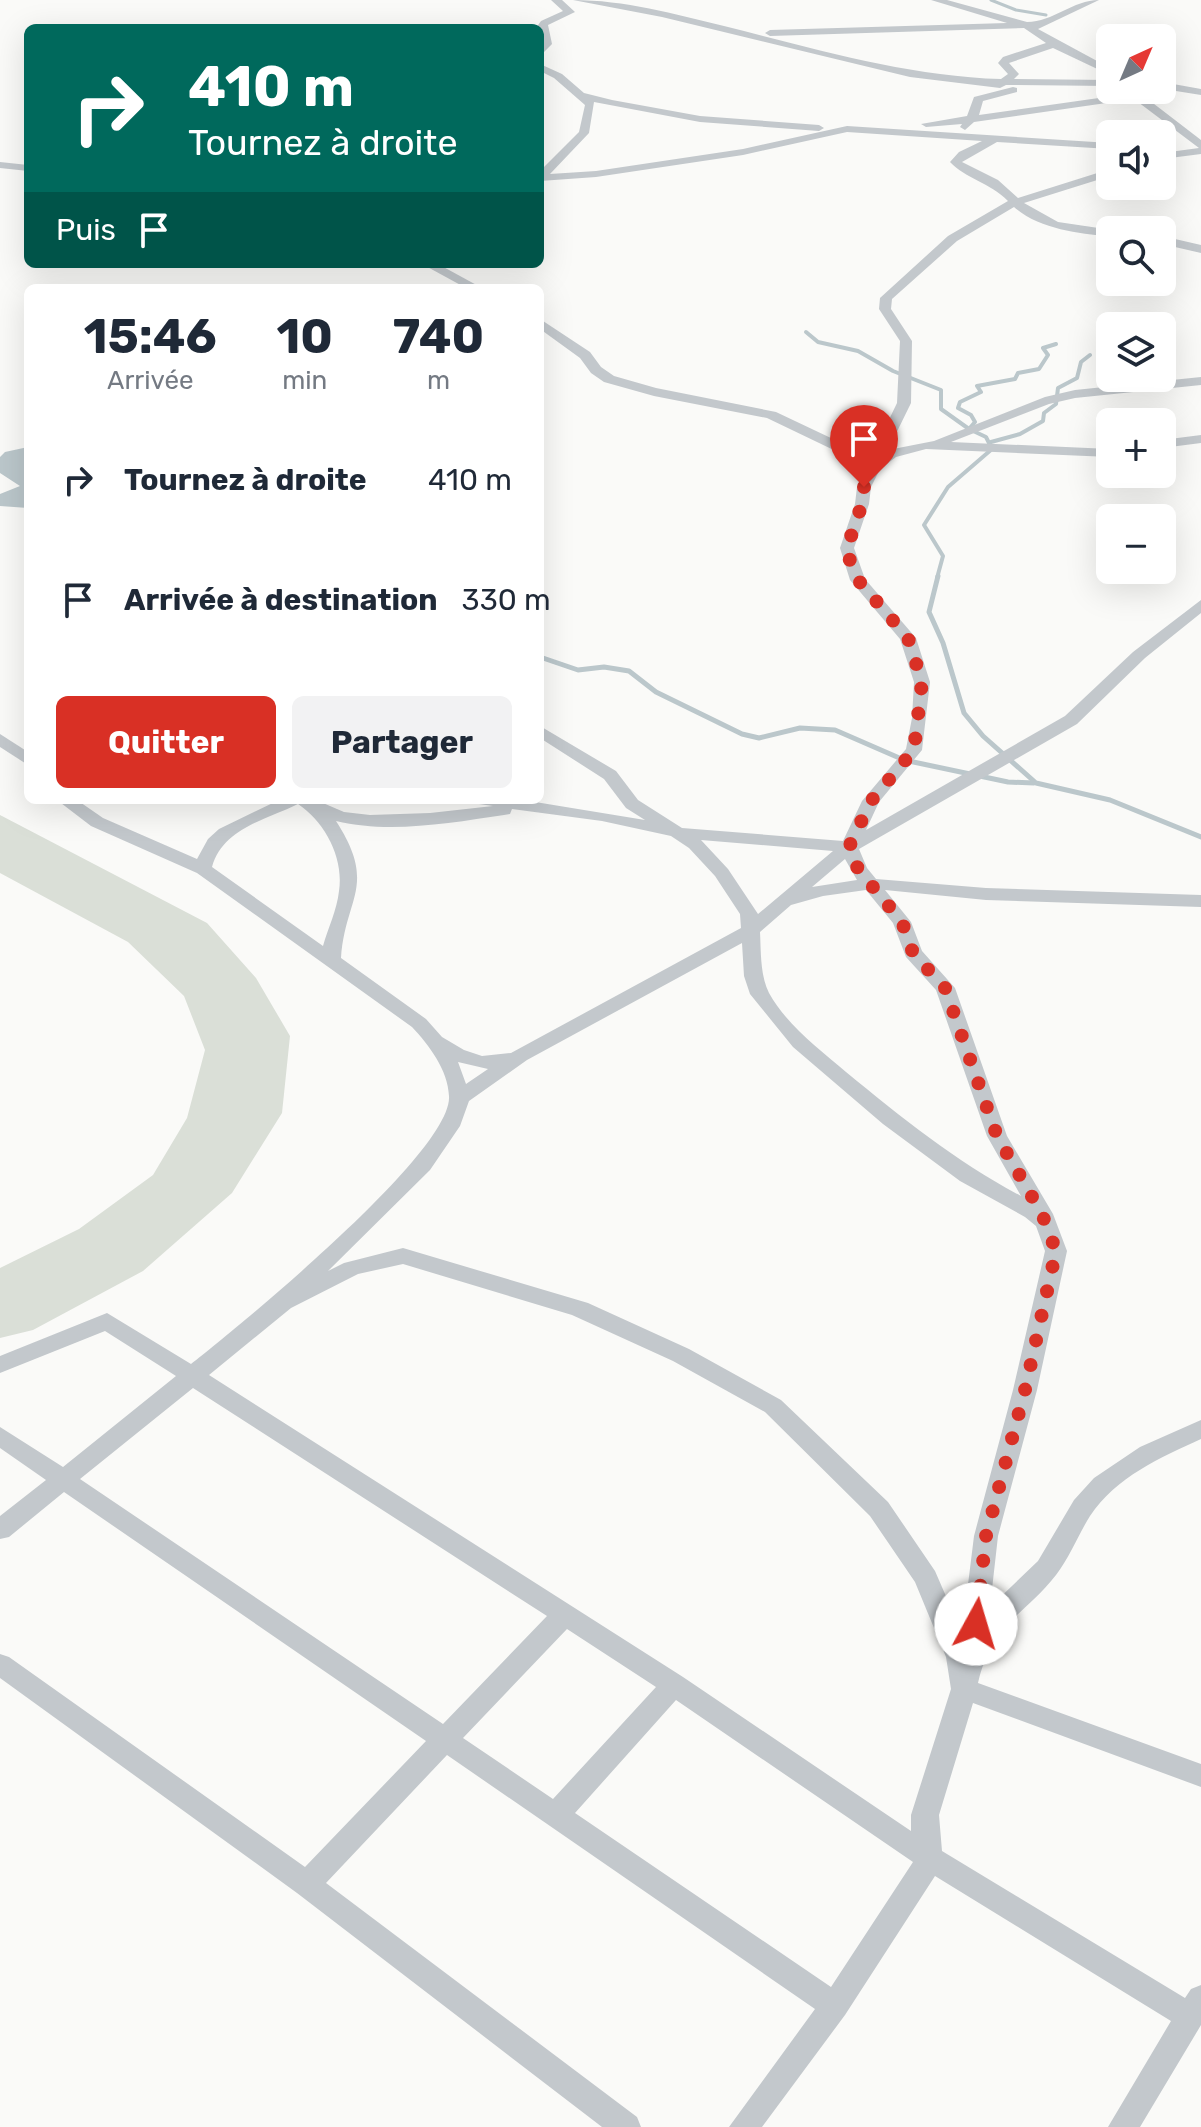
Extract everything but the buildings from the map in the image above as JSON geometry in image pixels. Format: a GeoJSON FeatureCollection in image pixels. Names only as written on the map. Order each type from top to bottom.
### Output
{"type":"FeatureCollection","features":[{"type":"Feature","properties":{"kind":"street"},"geometry":{"type":"LineString","coordinates":[[543,24],[570,12],[556,0]]}},
{"type":"Feature","properties":{"kind":"street"},"geometry":{"type":"LineString","coordinates":[[578,0],[631,8],[909,73],[1002,82],[1096,83]]}},
{"type":"Feature","properties":{"kind":"street"},"geometry":{"type":"LineString","coordinates":[[619,0],[631,8]]}},
{"type":"Feature","properties":{"kind":"street"},"geometry":{"type":"LineString","coordinates":[[936,0],[974,13],[1035,27],[1054,44],[1096,65]]}},
{"type":"Feature","properties":{"kind":"street"},"geometry":{"type":"LineString","coordinates":[[1035,27],[1094,0]]}},
{"type":"Feature","properties":{"kind":"street"},"geometry":{"type":"LineString","coordinates":[[722,30],[830,33],[1019,23]]}},
{"type":"Feature","properties":{"kind":"street"},"geometry":{"type":"LineString","coordinates":[[987,95],[1014,74],[1003,63],[1007,59],[1054,44]]}},
{"type":"Feature","properties":{"kind":"street"},"geometry":{"type":"LineString","coordinates":[[544,69],[558,76],[590,104],[584,133],[544,174]]}},
{"type":"Feature","properties":{"kind":"street"},"geometry":{"type":"LineString","coordinates":[[963,154],[969,120],[977,111],[978,99],[1041,84]]}},
{"type":"Feature","properties":{"kind":"street"},"geometry":{"type":"LineString","coordinates":[[1176,90],[1201,93]]}},
{"type":"Feature","properties":{"kind":"street"},"geometry":{"type":"LineString","coordinates":[[583,96],[634,110],[717,122],[891,130],[1096,145]]}},
{"type":"Feature","properties":{"kind":"street"},"geometry":{"type":"LineString","coordinates":[[891,130],[1032,113],[1096,100]]}},
{"type":"Feature","properties":{"kind":"street"},"geometry":{"type":"LineString","coordinates":[[1146,104],[1197,149]]}},
{"type":"Feature","properties":{"kind":"street"},"geometry":{"type":"LineString","coordinates":[[1032,113],[995,139],[963,154],[956,162],[964,169],[982,174],[1029,214],[1058,225],[1096,231]]}},
{"type":"Feature","properties":{"kind":"street"},"geometry":{"type":"LineString","coordinates":[[544,178],[596,174],[743,152],[847,129]]}},
{"type":"Feature","properties":{"kind":"street"},"geometry":{"type":"LineString","coordinates":[[1176,148],[1197,149]]}},
{"type":"Feature","properties":{"kind":"street"},"geometry":{"type":"LineString","coordinates":[[1176,153],[1197,149]]}},
{"type":"Feature","properties":{"kind":"street"},"geometry":{"type":"LineString","coordinates":[[0,165],[24,168]]}},
{"type":"Feature","properties":{"kind":"street"},"geometry":{"type":"LineString","coordinates":[[931,1859],[925,1840],[925,1815],[964,1689],[972,1654],[986,1536],[1025,1390],[1056,1251],[1049,1229],[997,1136],[945,988],[913,953],[902,922],[858,869],[849,847],[871,801],[914,750],[922,682],[908,638],[858,580],[847,548],[862,504],[864,487],[904,403],[906,341],[885,309],[886,298],[942,245],[1016,203],[1096,177]]}},
{"type":"Feature","properties":{"kind":"street"},"geometry":{"type":"LineString","coordinates":[[1176,243],[1201,249]]}},
{"type":"Feature","properties":{"kind":"street"},"geometry":{"type":"LineString","coordinates":[[446,268],[470,284]]}},
{"type":"Feature","properties":{"kind":"street"},"geometry":{"type":"LineString","coordinates":[[544,326],[585,355],[596,370],[609,379],[666,395],[771,415],[877,465]]}},
{"type":"Feature","properties":{"kind":"street"},"geometry":{"type":"LineString","coordinates":[[877,465],[891,454],[958,437],[1045,401],[1075,394],[1201,381]]}},
{"type":"Feature","properties":{"kind":"street"},"geometry":{"type":"LineString","coordinates":[[1176,442],[1201,439]]}},
{"type":"Feature","properties":{"kind":"street"},"geometry":{"type":"LineString","coordinates":[[926,445],[1096,452]]}},
{"type":"Feature","properties":{"kind":"street"},"geometry":{"type":"LineString","coordinates":[[460,1098],[520,1056],[751,930],[849,847],[1071,720],[1139,655],[1201,605]]}},
{"type":"Feature","properties":{"kind":"street"},"geometry":{"type":"LineString","coordinates":[[544,733],[587,758],[610,775],[632,804],[695,844],[739,895],[751,930],[754,976],[760,994],[800,1043],[890,1119],[967,1176],[1033,1212],[1049,1229]]}},
{"type":"Feature","properties":{"kind":"street"},"geometry":{"type":"LineString","coordinates":[[0,739],[24,757]]}},
{"type":"Feature","properties":{"kind":"street"},"geometry":{"type":"LineString","coordinates":[[72,804],[97,822],[203,869],[419,1023],[437,1041],[463,1059],[498,1063],[520,1056]]}},
{"type":"Feature","properties":{"kind":"street"},"geometry":{"type":"LineString","coordinates":[[203,869],[205,853],[214,840],[285,804]]}},
{"type":"Feature","properties":{"kind":"street"},"geometry":{"type":"LineString","coordinates":[[309,804],[321,813],[336,837],[349,883],[331,948],[331,961]]}},
{"type":"Feature","properties":{"kind":"street"},"geometry":{"type":"LineString","coordinates":[[505,804],[602,816],[680,833],[849,847]]}},
{"type":"Feature","properties":{"kind":"street"},"geometry":{"type":"LineString","coordinates":[[321,813],[345,817],[413,819],[520,807]]}},
{"type":"Feature","properties":{"kind":"street"},"geometry":{"type":"LineString","coordinates":[[781,905],[810,893],[871,882],[983,894],[1201,901]]}},
{"type":"Feature","properties":{"kind":"street"},"geometry":{"type":"LineString","coordinates":[[0,1530],[278,1307],[423,1165],[450,1126],[460,1098],[455,1075],[437,1041]]}},
{"type":"Feature","properties":{"kind":"street"},"geometry":{"type":"LineString","coordinates":[[278,1307],[352,1268],[403,1256],[580,1309],[743,1386],[773,1406],[879,1509],[926,1578],[959,1657],[964,1689]]}},
{"type":"Feature","properties":{"kind":"street"},"geometry":{"type":"LineString","coordinates":[[0,1365],[107,1321],[674,1685],[931,1859],[1195,2007],[1123,2127]]}},
{"type":"Feature","properties":{"kind":"street"},"geometry":{"type":"LineString","coordinates":[[972,1654],[995,1618],[1047,1568],[1083,1507],[1103,1484],[1148,1453],[1201,1429]]}},
{"type":"Feature","properties":{"kind":"street"},"geometry":{"type":"LineString","coordinates":[[0,1436],[835,2006]]}},
{"type":"Feature","properties":{"kind":"street"},"geometry":{"type":"LineString","coordinates":[[307,1884],[564,1615]]}},
{"type":"Feature","properties":{"kind":"street"},"geometry":{"type":"LineString","coordinates":[[0,1664],[307,1884],[626,2127]]}},
{"type":"Feature","properties":{"kind":"street"},"geometry":{"type":"LineString","coordinates":[[556,1815],[674,1685]]}},
{"type":"Feature","properties":{"kind":"street"},"geometry":{"type":"LineString","coordinates":[[964,1689],[1201,1776]]}},
{"type":"Feature","properties":{"kind":"street"},"geometry":{"type":"LineString","coordinates":[[744,2127],[835,2006],[931,1859]]}},
{"type":"Feature","properties":{"kind":"shaded area"},"geometry":{"type":"Polygon","coordinates":[[[24,448],[24,508],[0,506],[0,494],[20,486],[0,473],[0,457],[5,452],[24,448]]]}},
{"type":"Feature","properties":{"kind":"shaded area"},"geometry":{"type":"Polygon","coordinates":[[[0,815],[207,923],[256,978],[290,1036],[282,1113],[232,1193],[143,1271],[33,1330],[0,1338],[0,1268],[79,1229],[153,1175],[187,1118],[205,1050],[184,996],[128,942],[0,873],[0,815]]]}},
{"type":"Feature","properties":{"kind":"waterway"},"geometry":{"type":"LineString","coordinates":[[991,0],[1016,10],[1046,15]]}},
{"type":"Feature","properties":{"kind":"waterway"},"geometry":{"type":"LineString","coordinates":[[806,332],[818,342],[858,351],[893,371],[941,390],[941,409],[969,429]]}},
{"type":"Feature","properties":{"kind":"waterway"},"geometry":{"type":"LineString","coordinates":[[969,429],[975,422],[971,415],[958,408],[960,402],[981,392],[977,386],[1015,379],[1018,373],[1039,369],[1048,355],[1043,348],[1056,344]]}},
{"type":"Feature","properties":{"kind":"waterway"},"geometry":{"type":"LineString","coordinates":[[991,442],[1020,434],[1043,421],[1044,413],[1056,404],[1058,388],[1077,378],[1081,362],[1090,355]]}},
{"type":"Feature","properties":{"kind":"waterway"},"geometry":{"type":"LineString","coordinates":[[937,578],[943,556],[924,525],[948,487],[992,449],[986,437],[969,429]]}},
{"type":"Feature","properties":{"kind":"waterway"},"geometry":{"type":"LineString","coordinates":[[938,576],[929,612],[943,643],[964,713],[983,736],[1036,783],[1110,800],[1201,837]]}},
{"type":"Feature","properties":{"kind":"waterway"},"geometry":{"type":"LineString","coordinates":[[544,658],[578,670],[604,667],[629,671],[656,692],[742,734],[759,738],[800,728],[835,730],[904,760],[1008,782],[1034,783]]}},
{"type":"Feature","properties":{"kind":"route"},"geometry":{"type":"LineString","coordinates":[[864,487],[862,504],[847,548],[851,565],[858,580],[892,615],[908,638],[922,682],[919,736],[914,750],[871,801],[849,847],[858,869],[884,895],[902,922],[913,953],[945,988],[997,1136],[1042,1214],[1056,1251],[1025,1390],[986,1536],[976,1624]]}}]}
